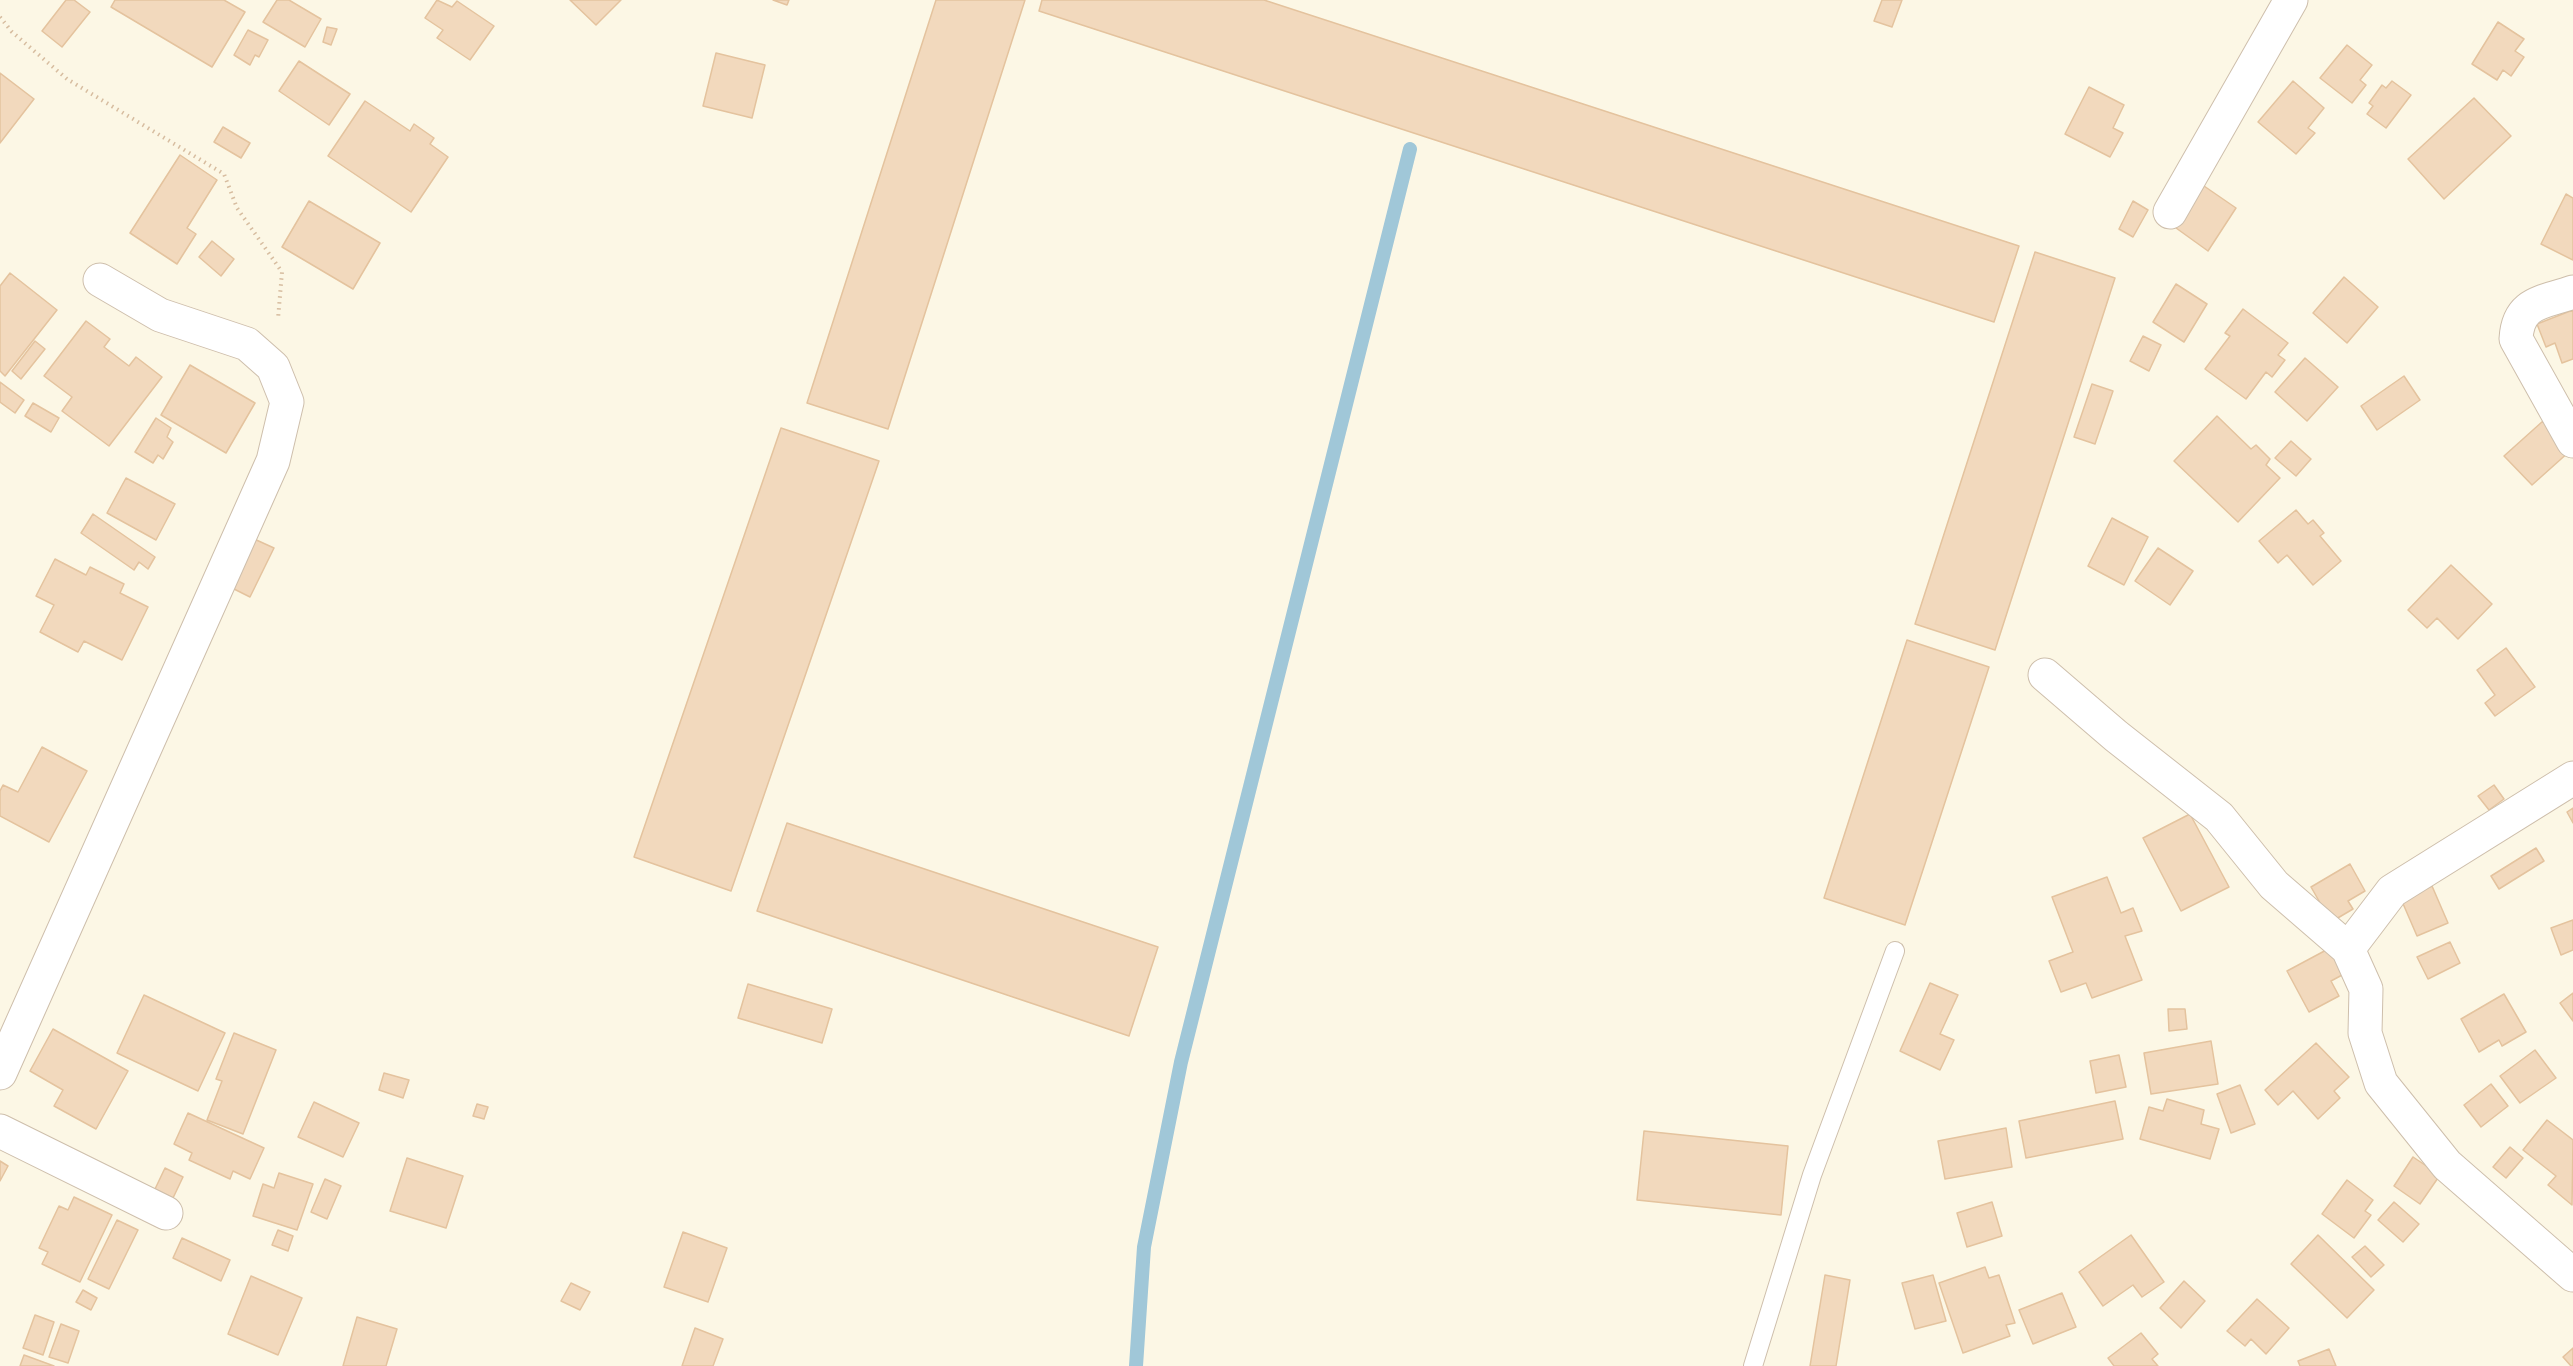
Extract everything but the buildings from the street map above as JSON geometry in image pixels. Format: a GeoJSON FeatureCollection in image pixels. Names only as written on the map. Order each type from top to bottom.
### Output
{"type":"FeatureCollection","features":[{"type":"Feature","properties":{"kind":"street"},"geometry":{"type":"LineString","coordinates":[[2170,212],[2291,0]]}},
{"type":"Feature","properties":{"kind":"street"},"geometry":{"type":"LineString","coordinates":[[0,1073],[273,461],[287,402],[273,367],[247,344],[160,315],[100,280]]}},
{"type":"Feature","properties":{"kind":"street"},"geometry":{"type":"LineString","coordinates":[[2573,292],[2528,308],[2517,321],[2516,339],[2573,441]]}},
{"type":"Feature","properties":{"kind":"street"},"geometry":{"type":"LineString","coordinates":[[2044,675],[2116,736],[2219,817],[2274,885],[2348,949],[2366,989],[2365,1033],[2381,1083],[2446,1165],[2573,1275]]}},
{"type":"Feature","properties":{"kind":"street"},"geometry":{"type":"LineString","coordinates":[[2348,949],[2392,891],[2573,778]]}},
{"type":"Feature","properties":{"kind":"street"},"geometry":{"type":"LineString","coordinates":[[0,1131],[166,1213]]}},
{"type":"Feature","properties":{"kind":"lane"},"geometry":{"type":"LineString","coordinates":[[1753,1366],[1812,1175],[1894,951]]}},
{"type":"Feature","properties":{"kind":"path"},"geometry":{"type":"LineString","coordinates":[[0,16],[12,32],[67,79],[224,174],[237,208],[282,272],[273,367]]}},
{"type":"Feature","properties":{"kind":"waterway"},"geometry":{"type":"LineString","coordinates":[[1136,1366],[1144,1247],[1181,1062],[1410,149]]}}]}
